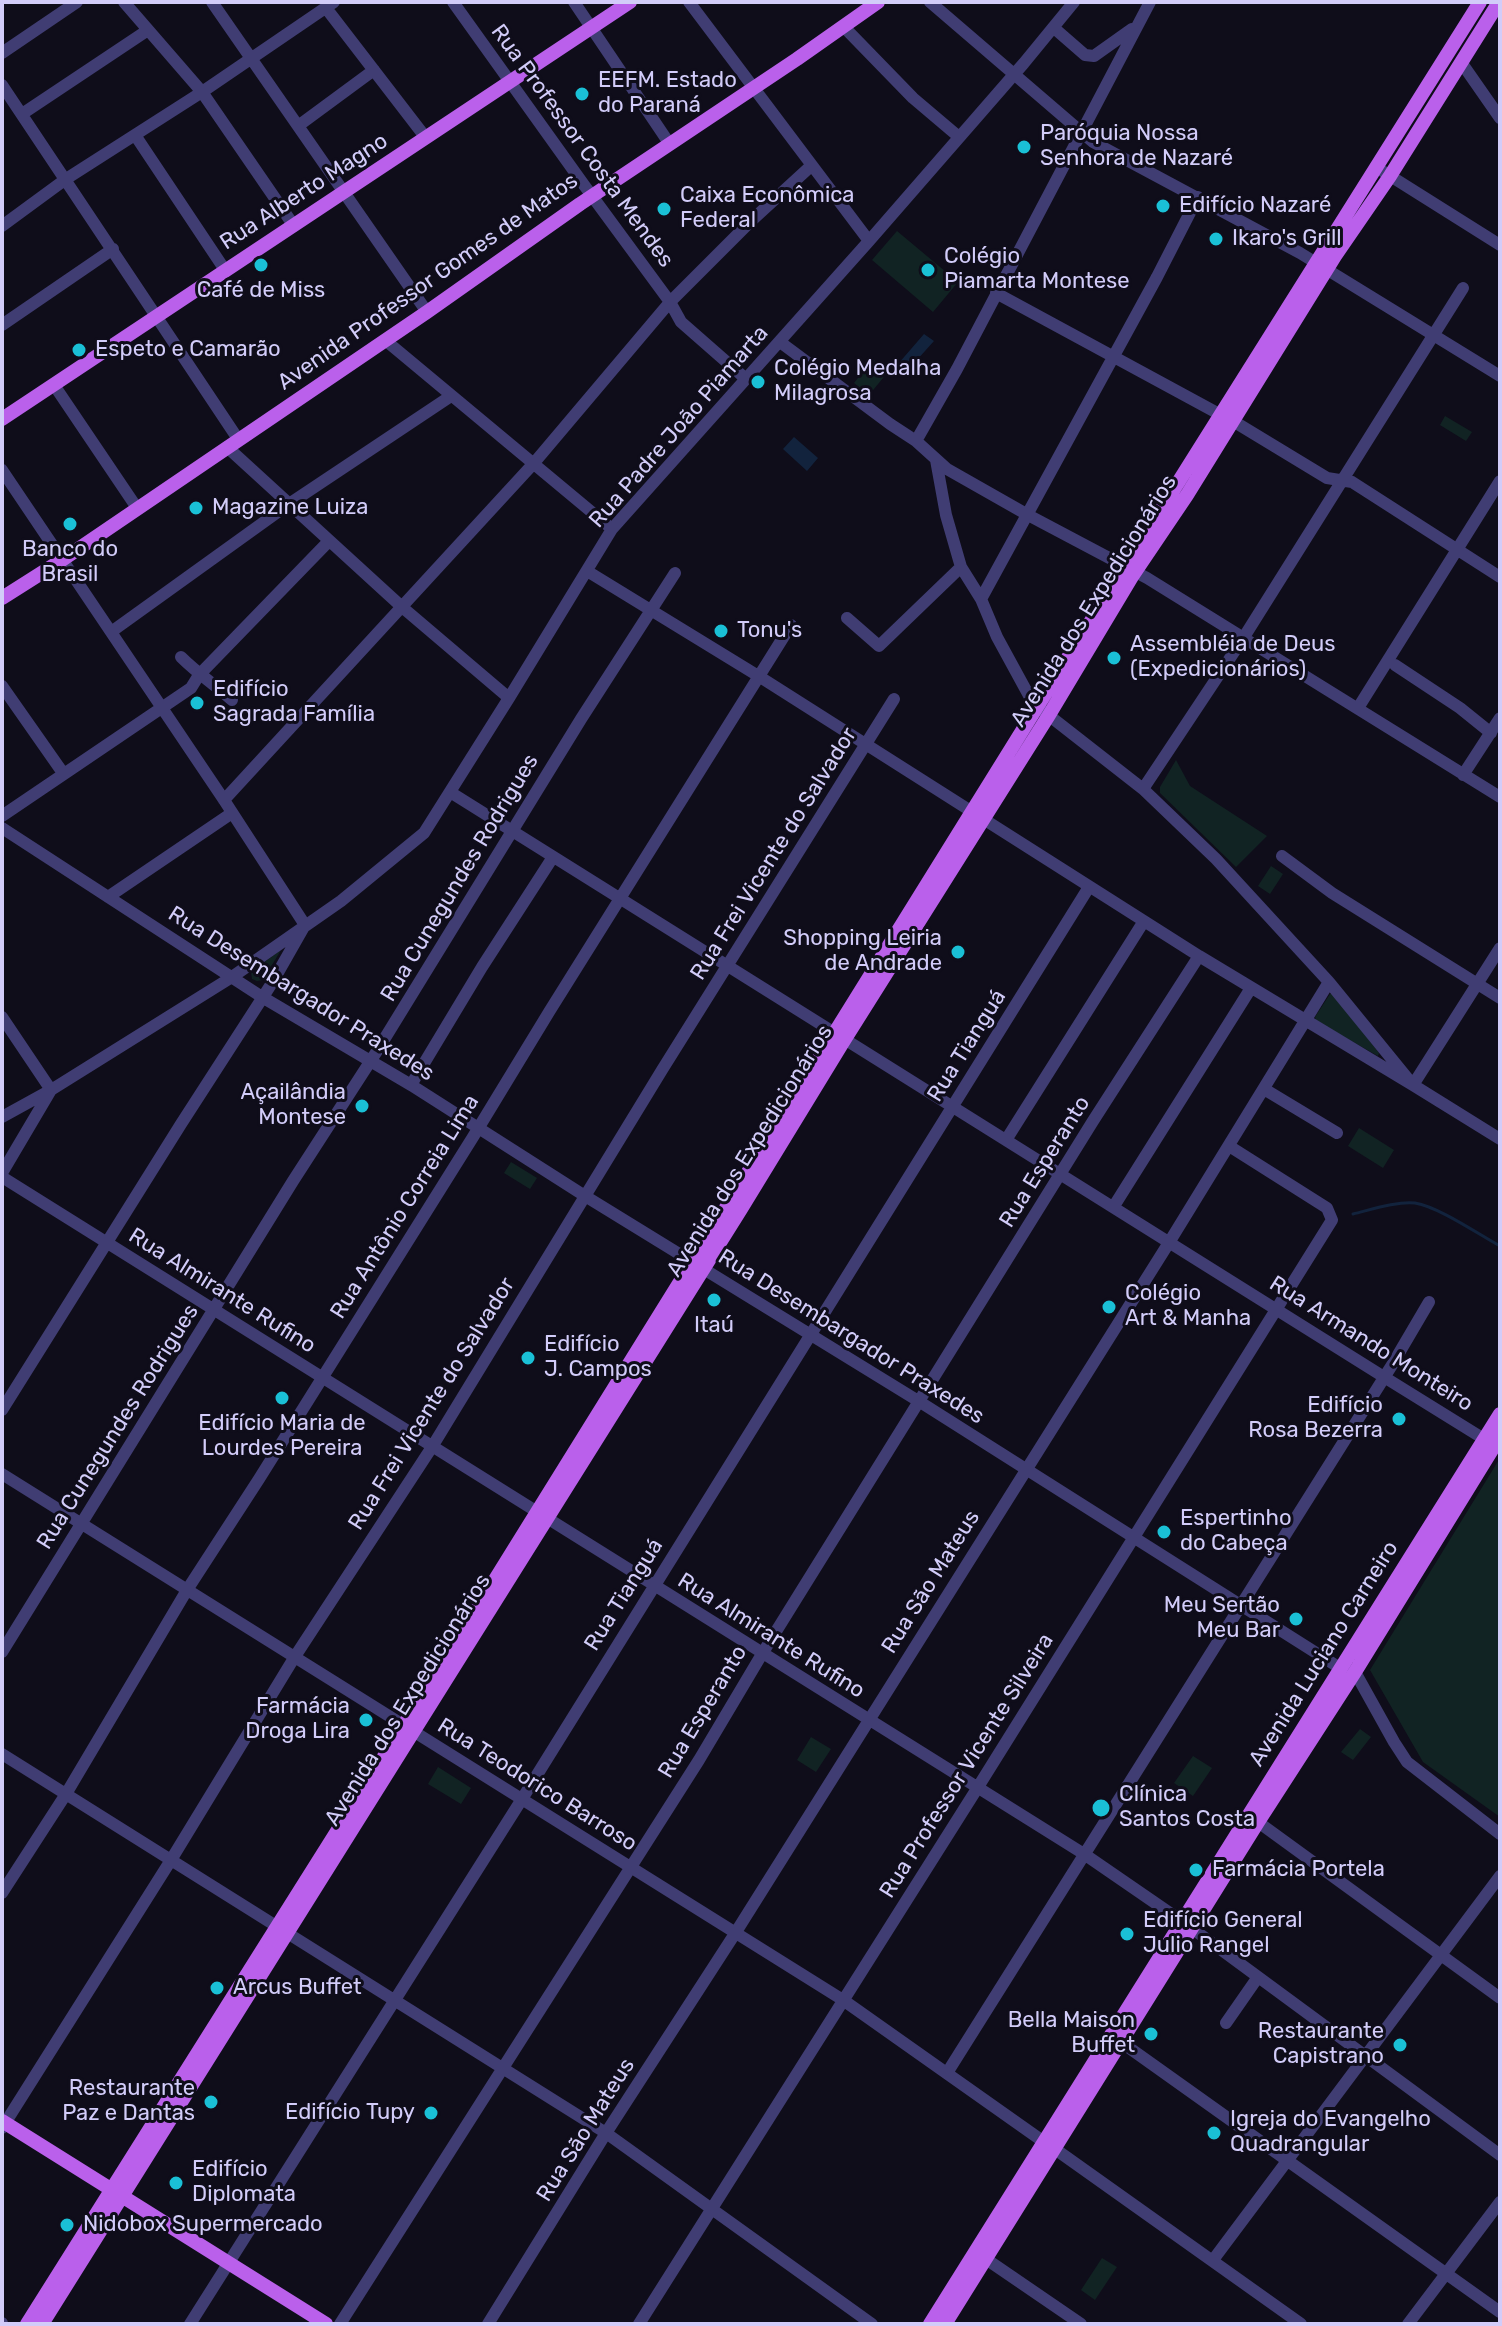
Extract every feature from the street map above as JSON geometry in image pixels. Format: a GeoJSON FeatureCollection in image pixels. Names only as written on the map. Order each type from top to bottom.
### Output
{"type":"FeatureCollection","features":[{"type":"Feature","properties":{"kind":"main road","name":"Rua Alberto Magno"},"geometry":{"type":"LineString","coordinates":[[2,419],[630,2]]}},
{"type":"Feature","properties":{"kind":"main road","name":"Avenida Professor Gomes de Matos"},"geometry":{"type":"LineString","coordinates":[[2,598],[427,312],[878,2]]}},
{"type":"Feature","properties":{"kind":"main road","name":"Avenida dos Expedicionários"},"geometry":{"type":"LineString","coordinates":[[27,2324],[116,2193],[409,1728],[1227,418],[1321,266],[1376,167],[1480,2]]}},
{"type":"Feature","properties":{"kind":"main road","name":"Avenida dos Expedicionários"},"geometry":{"type":"LineString","coordinates":[[1321,266],[1390,176],[1499,2]]}},
{"type":"Feature","properties":{"kind":"main road","name":"Avenida Luciano Carneiro"},"geometry":{"type":"LineString","coordinates":[[945,2324],[986,2259],[1050,2145],[1496,1439],[1500,1414]]}},
{"type":"Feature","properties":{"kind":"main road","name":"Avenida Luciano Carneiro"},"geometry":{"type":"LineString","coordinates":[[930,2324],[1121,2042],[1188,1925],[1258,1822],[1292,1758]]}},
{"type":"Feature","properties":{"kind":"main road"},"geometry":{"type":"LineString","coordinates":[[3,2124],[326,2324]]}},
{"type":"Feature","properties":{"kind":"main road","name":"Avenida dos Expedicionários"},"geometry":{"type":"LineString","coordinates":[[42,2324],[116,2193]]}},
{"type":"Feature","properties":{"kind":"street"},"geometry":{"type":"LineString","coordinates":[[2,53],[77,2]]}},
{"type":"Feature","properties":{"kind":"street"},"geometry":{"type":"LineString","coordinates":[[124,2],[202,92],[294,226]]}},
{"type":"Feature","properties":{"kind":"street"},"geometry":{"type":"LineString","coordinates":[[212,2],[427,312]]}},
{"type":"Feature","properties":{"kind":"street","name":"Rua Professor Costa Mendes"},"geometry":{"type":"LineString","coordinates":[[453,2],[670,302],[681,322],[746,379]]}},
{"type":"Feature","properties":{"kind":"street"},"geometry":{"type":"LineString","coordinates":[[574,2],[669,143]]}},
{"type":"Feature","properties":{"kind":"street"},"geometry":{"type":"LineString","coordinates":[[689,2],[869,241]]}},
{"type":"Feature","properties":{"kind":"street"},"geometry":{"type":"LineString","coordinates":[[930,2],[1099,146],[1321,266],[1500,376]]}},
{"type":"Feature","properties":{"kind":"street","name":"Rua Padre João Piamarta"},"geometry":{"type":"LineString","coordinates":[[2,1117],[51,1090],[232,977],[341,901],[424,833],[612,529],[869,241],[1074,2]]}},
{"type":"Feature","properties":{"kind":"street"},"geometry":{"type":"LineString","coordinates":[[916,441],[1150,2]]}},
{"type":"Feature","properties":{"kind":"street"},"geometry":{"type":"LineString","coordinates":[[2,226],[66,179],[202,92],[330,4],[374,70],[426,138]]}},
{"type":"Feature","properties":{"kind":"street"},"geometry":{"type":"LineString","coordinates":[[1054,28],[1085,55],[1094,56],[1137,25]]}},
{"type":"Feature","properties":{"kind":"street"},"geometry":{"type":"LineString","coordinates":[[843,26],[913,98],[959,137]]}},
{"type":"Feature","properties":{"kind":"street"},"geometry":{"type":"LineString","coordinates":[[22,114],[148,30]]}},
{"type":"Feature","properties":{"kind":"street"},"geometry":{"type":"LineString","coordinates":[[1461,62],[1500,118]]}},
{"type":"Feature","properties":{"kind":"street"},"geometry":{"type":"LineString","coordinates":[[298,126],[374,70]]}},
{"type":"Feature","properties":{"kind":"street"},"geometry":{"type":"LineString","coordinates":[[2,85],[113,249],[233,443],[289,504],[329,541],[509,698]]}},
{"type":"Feature","properties":{"kind":"street"},"geometry":{"type":"LineString","coordinates":[[135,135],[225,270]]}},
{"type":"Feature","properties":{"kind":"street"},"geometry":{"type":"LineString","coordinates":[[224,800],[534,463],[670,302],[811,166]]}},
{"type":"Feature","properties":{"kind":"street"},"geometry":{"type":"LineString","coordinates":[[1376,167],[1500,245]]}},
{"type":"Feature","properties":{"kind":"street"},"geometry":{"type":"LineString","coordinates":[[981,599],[1198,197]]}},
{"type":"Feature","properties":{"kind":"street"},"geometry":{"type":"LineString","coordinates":[[2,325],[113,249]]}},
{"type":"Feature","properties":{"kind":"street"},"geometry":{"type":"LineString","coordinates":[[1143,789],[1244,637],[1463,288]]}},
{"type":"Feature","properties":{"kind":"street"},"geometry":{"type":"LineString","coordinates":[[996,293],[1227,418],[1327,478],[1352,482],[1500,577]]}},
{"type":"Feature","properties":{"kind":"street"},"geometry":{"type":"LineString","coordinates":[[385,340],[612,529]]}},
{"type":"Feature","properties":{"kind":"street"},"geometry":{"type":"LineString","coordinates":[[780,342],[916,441],[947,469],[1244,637],[1500,797]]}},
{"type":"Feature","properties":{"kind":"street"},"geometry":{"type":"LineString","coordinates":[[54,385],[137,508]]}},
{"type":"Feature","properties":{"kind":"street"},"geometry":{"type":"LineString","coordinates":[[111,632],[289,504],[451,396]]}},
{"type":"Feature","properties":{"kind":"street"},"geometry":{"type":"LineString","coordinates":[[936,460],[946,515],[961,567],[981,599],[1016,673],[1043,711],[1143,789],[1216,859],[1329,982],[1413,1085]]}},
{"type":"Feature","properties":{"kind":"street"},"geometry":{"type":"LineString","coordinates":[[2,470],[305,925]]}},
{"type":"Feature","properties":{"kind":"street"},"geometry":{"type":"LineString","coordinates":[[1358,708],[1500,481]]}},
{"type":"Feature","properties":{"kind":"street"},"geometry":{"type":"LineString","coordinates":[[2,816],[191,688],[199,675],[329,541]]}},
{"type":"Feature","properties":{"kind":"street"},"geometry":{"type":"LineString","coordinates":[[847,618],[879,646],[961,567]]}},
{"type":"Feature","properties":{"kind":"street"},"geometry":{"type":"LineString","coordinates":[[587,571],[1199,956],[1500,1139]]}},
{"type":"Feature","properties":{"kind":"street","name":"Rua Cunegundes Rodrigues"},"geometry":{"type":"LineString","coordinates":[[2,1652],[675,573]]}},
{"type":"Feature","properties":{"kind":"street","name":"Rua Antônio Correia Lima"},"geometry":{"type":"LineString","coordinates":[[2,1893],[66,1794],[187,1590],[479,1129],[791,625]]}},
{"type":"Feature","properties":{"kind":"street"},"geometry":{"type":"LineString","coordinates":[[181,657],[232,700]]}},
{"type":"Feature","properties":{"kind":"street"},"geometry":{"type":"LineString","coordinates":[[1395,665],[1460,708],[1491,733]]}},
{"type":"Feature","properties":{"kind":"street"},"geometry":{"type":"LineString","coordinates":[[2,686],[63,773]]}},
{"type":"Feature","properties":{"kind":"street","name":"Rua Frei Vicente do Salvador"},"geometry":{"type":"LineString","coordinates":[[3,2124],[171,1860],[294,1658],[432,1447],[894,699]]}},
{"type":"Feature","properties":{"kind":"street"},"geometry":{"type":"LineString","coordinates":[[1463,775],[1500,718]]}},
{"type":"Feature","properties":{"kind":"street","name":"Rua Armando Monteiro"},"geometry":{"type":"LineString","coordinates":[[450,792],[1384,1377],[1496,1439]]}},
{"type":"Feature","properties":{"kind":"street"},"geometry":{"type":"LineString","coordinates":[[108,897],[232,813]]}},
{"type":"Feature","properties":{"kind":"street","name":"Rua Desembargador Praxedes"},"geometry":{"type":"LineString","coordinates":[[2,828],[262,997],[411,1085],[1132,1538],[1348,1670]]}},
{"type":"Feature","properties":{"kind":"street"},"geometry":{"type":"LineString","coordinates":[[1282,856],[1332,893],[1500,998]]}},
{"type":"Feature","properties":{"kind":"street"},"geometry":{"type":"LineString","coordinates":[[411,1085],[553,857]]}},
{"type":"Feature","properties":{"kind":"street","name":"Rua Tianguá"},"geometry":{"type":"LineString","coordinates":[[190,2324],[522,1799],[1089,887]]}},
{"type":"Feature","properties":{"kind":"street"},"geometry":{"type":"LineString","coordinates":[[1006,1140],[1144,921]]}},
{"type":"Feature","properties":{"kind":"street","name":"Rua Padre João Piamarta"},"geometry":{"type":"LineString","coordinates":[[2,1410],[279,972],[305,925]]}},
{"type":"Feature","properties":{"kind":"street"},"geometry":{"type":"LineString","coordinates":[[1413,1085],[1500,948]]}},
{"type":"Feature","properties":{"kind":"street","name":"Rua Esperanto"},"geometry":{"type":"LineString","coordinates":[[340,2324],[699,1760],[1093,1121],[1199,956]]}},
{"type":"Feature","properties":{"kind":"street","name":"Rua São Mateus"},"geometry":{"type":"LineString","coordinates":[[488,2324],[1170,1241],[1329,982]]}},
{"type":"Feature","properties":{"kind":"street"},"geometry":{"type":"LineString","coordinates":[[1114,1206],[1251,988]]}},
{"type":"Feature","properties":{"kind":"street"},"geometry":{"type":"LineString","coordinates":[[2,1017],[51,1090],[2,1175]]}},
{"type":"Feature","properties":{"kind":"street"},"geometry":{"type":"LineString","coordinates":[[1264,1089],[1337,1133]]}},
{"type":"Feature","properties":{"kind":"street","name":"Rua Professor Vicente Silveira"},"geometry":{"type":"LineString","coordinates":[[639,2324],[1328,1228],[1332,1214],[1327,1208],[1229,1146]]}},
{"type":"Feature","properties":{"kind":"street","name":"Rua Almirante Rufino"},"geometry":{"type":"LineString","coordinates":[[2,1175],[1084,1854],[1188,1925],[1500,2155]]}},
{"type":"Feature","properties":{"kind":"street"},"geometry":{"type":"LineString","coordinates":[[947,2073],[1429,1302]]}},
{"type":"Feature","properties":{"kind":"street","name":"Rua Teodorico Barroso"},"geometry":{"type":"LineString","coordinates":[[2,1474],[843,2000],[1301,2324]]}},
{"type":"Feature","properties":{"kind":"street"},"geometry":{"type":"LineString","coordinates":[[1348,1670],[1407,1762],[1500,1834]]}},
{"type":"Feature","properties":{"kind":"street"},"geometry":{"type":"LineString","coordinates":[[2,1754],[606,2133],[872,2324]]}},
{"type":"Feature","properties":{"kind":"street"},"geometry":{"type":"LineString","coordinates":[[1258,1822],[1500,1998]]}},
{"type":"Feature","properties":{"kind":"street"},"geometry":{"type":"LineString","coordinates":[[1213,2260],[1500,1876]]}},
{"type":"Feature","properties":{"kind":"street"},"geometry":{"type":"LineString","coordinates":[[1226,2023],[1258,1977]]}},
{"type":"Feature","properties":{"kind":"street"},"geometry":{"type":"LineString","coordinates":[[1121,2042],[1500,2312]]}},
{"type":"Feature","properties":{"kind":"street"},"geometry":{"type":"LineString","coordinates":[[1408,2324],[1500,2202]]}},
{"type":"Feature","properties":{"kind":"street"},"geometry":{"type":"LineString","coordinates":[[986,2259],[1081,2324]]}},
{"type":"Feature","properties":{"kind":"shaded area"},"geometry":{"type":"Polygon","coordinates":[[[897,231],[958,282],[933,312],[872,260],[897,231]]]}},
{"type":"Feature","properties":{"kind":"shaded area"},"geometry":{"type":"Polygon","coordinates":[[[873,359],[888,372],[869,395],[854,383],[873,359]]]}},
{"type":"Feature","properties":{"kind":"shaded area"},"geometry":{"type":"Polygon","coordinates":[[[1445,416],[1472,432],[1466,441],[1440,425],[1445,416]]]}},
{"type":"Feature","properties":{"kind":"shaded area"},"geometry":{"type":"Polygon","coordinates":[[[1176,760],[1190,786],[1267,836],[1236,867],[1160,793],[1160,787],[1176,760]]]}},
{"type":"Feature","properties":{"kind":"shaded area"},"geometry":{"type":"Polygon","coordinates":[[[1271,866],[1283,874],[1270,894],[1258,886],[1271,866]]]}},
{"type":"Feature","properties":{"kind":"shaded area"},"geometry":{"type":"Polygon","coordinates":[[[281,950],[263,980],[252,979],[251,972],[281,950]]]}},
{"type":"Feature","properties":{"kind":"shaded area"},"geometry":{"type":"Polygon","coordinates":[[[1330,994],[1334,994],[1379,1053],[1378,1056],[1316,1021],[1315,1017],[1330,994]]]}},
{"type":"Feature","properties":{"kind":"shaded area"},"geometry":{"type":"Polygon","coordinates":[[[1359,1128],[1394,1150],[1383,1168],[1348,1146],[1359,1128]]]}},
{"type":"Feature","properties":{"kind":"shaded area"},"geometry":{"type":"Polygon","coordinates":[[[511,1162],[537,1178],[530,1189],[504,1173],[511,1162]]]}},
{"type":"Feature","properties":{"kind":"shaded area"},"geometry":{"type":"Polygon","coordinates":[[[1500,1458],[1500,1817],[1423,1762],[1370,1670],[1500,1458]]]}},
{"type":"Feature","properties":{"kind":"shaded area"},"geometry":{"type":"Polygon","coordinates":[[[1360,1729],[1371,1737],[1353,1760],[1341,1752],[1360,1729]]]}},
{"type":"Feature","properties":{"kind":"shaded area"},"geometry":{"type":"Polygon","coordinates":[[[811,1737],[831,1749],[816,1772],[797,1760],[811,1737]]]}},
{"type":"Feature","properties":{"kind":"shaded area"},"geometry":{"type":"Polygon","coordinates":[[[1193,1756],[1212,1768],[1193,1796],[1174,1783],[1193,1756]]]}},
{"type":"Feature","properties":{"kind":"shaded area"},"geometry":{"type":"Polygon","coordinates":[[[438,1767],[471,1788],[461,1804],[428,1784],[438,1767]]]}},
{"type":"Feature","properties":{"kind":"shaded area"},"geometry":{"type":"Polygon","coordinates":[[[1102,2258],[1117,2267],[1095,2300],[1081,2290],[1102,2258]]]}},
{"type":"Feature","properties":{"kind":"water"},"geometry":{"type":"Polygon","coordinates":[[[924,334],[934,341],[907,371],[898,364],[924,334]]]}},
{"type":"Feature","properties":{"kind":"water"},"geometry":{"type":"Polygon","coordinates":[[[794,437],[818,458],[807,471],[783,449],[794,437]]]}},
{"type":"Feature","properties":{"kind":"waterway"},"geometry":{"type":"LineString","coordinates":[[1353,1214],[1415,1203],[1447,1215],[1500,1246]]}},
{"type":"Feature","properties":{"kind":"place","name":"EEFM. Estado do Paraná"},"geometry":{"type":"Point","coordinates":[582,94]}},
{"type":"Feature","properties":{"kind":"place","name":"Paróquia Nossa Senhora de Nazaré"},"geometry":{"type":"Point","coordinates":[1024,147]}},
{"type":"Feature","properties":{"kind":"place","name":"Edifício Nazaré"},"geometry":{"type":"Point","coordinates":[1163,206]}},
{"type":"Feature","properties":{"kind":"place","name":"Caixa Econômica Federal"},"geometry":{"type":"Point","coordinates":[664,209]}},
{"type":"Feature","properties":{"kind":"place","name":"Ikaro's Grill"},"geometry":{"type":"Point","coordinates":[1216,239]}},
{"type":"Feature","properties":{"kind":"place","name":"Café de Miss"},"geometry":{"type":"Point","coordinates":[261,265]}},
{"type":"Feature","properties":{"kind":"place","name":"Colégio Piamarta Montese"},"geometry":{"type":"Point","coordinates":[928,270]}},
{"type":"Feature","properties":{"kind":"place","name":"Espeto e Camarão"},"geometry":{"type":"Point","coordinates":[79,350]}},
{"type":"Feature","properties":{"kind":"place","name":"Colégio Medalha Milagrosa"},"geometry":{"type":"Point","coordinates":[758,382]}},
{"type":"Feature","properties":{"kind":"place","name":"Magazine Luiza"},"geometry":{"type":"Point","coordinates":[196,508]}},
{"type":"Feature","properties":{"kind":"place","name":"Banco do Brasil"},"geometry":{"type":"Point","coordinates":[70,524]}},
{"type":"Feature","properties":{"kind":"place","name":"Tonu's"},"geometry":{"type":"Point","coordinates":[721,631]}},
{"type":"Feature","properties":{"kind":"place","name":"Assembléia de Deus (Expedicionários)"},"geometry":{"type":"Point","coordinates":[1114,658]}},
{"type":"Feature","properties":{"kind":"place","name":"Edifício Sagrada Família"},"geometry":{"type":"Point","coordinates":[197,703]}},
{"type":"Feature","properties":{"kind":"place","name":"Shopping Leiria de Andrade"},"geometry":{"type":"Point","coordinates":[958,952]}},
{"type":"Feature","properties":{"kind":"place","name":"Açailândia Montese"},"geometry":{"type":"Point","coordinates":[362,1106]}},
{"type":"Feature","properties":{"kind":"place","name":"Itaú"},"geometry":{"type":"Point","coordinates":[714,1300]}},
{"type":"Feature","properties":{"kind":"place","name":"Colégio Art & Manha"},"geometry":{"type":"Point","coordinates":[1109,1307]}},
{"type":"Feature","properties":{"kind":"place","name":"Edifício J. Campos"},"geometry":{"type":"Point","coordinates":[528,1358]}},
{"type":"Feature","properties":{"kind":"place","name":"Edifício Maria de Lourdes Pereira"},"geometry":{"type":"Point","coordinates":[282,1398]}},
{"type":"Feature","properties":{"kind":"place","name":"Edifício Rosa Bezerra"},"geometry":{"type":"Point","coordinates":[1399,1419]}},
{"type":"Feature","properties":{"kind":"place","name":"Espertinho do Cabeça"},"geometry":{"type":"Point","coordinates":[1164,1532]}},
{"type":"Feature","properties":{"kind":"place","name":"Meu Sertão Meu Bar"},"geometry":{"type":"Point","coordinates":[1296,1619]}},
{"type":"Feature","properties":{"kind":"place","name":"Farmácia Droga Lira"},"geometry":{"type":"Point","coordinates":[366,1720]}},
{"type":"Feature","properties":{"kind":"place","name":"Clínica Santos Costa"},"geometry":{"type":"Point","coordinates":[1101,1808]}},
{"type":"Feature","properties":{"kind":"place","name":"Farmácia Portela"},"geometry":{"type":"Point","coordinates":[1196,1870]}},
{"type":"Feature","properties":{"kind":"place","name":"Edifício General Julio Rangel"},"geometry":{"type":"Point","coordinates":[1127,1934]}},
{"type":"Feature","properties":{"kind":"place","name":"Arcus Buffet"},"geometry":{"type":"Point","coordinates":[217,1988]}},
{"type":"Feature","properties":{"kind":"place","name":"Bella Maison Buffet"},"geometry":{"type":"Point","coordinates":[1151,2034]}},
{"type":"Feature","properties":{"kind":"place","name":"Restaurante Capistrano"},"geometry":{"type":"Point","coordinates":[1400,2045]}},
{"type":"Feature","properties":{"kind":"place","name":"Restaurante Paz e Dantas"},"geometry":{"type":"Point","coordinates":[211,2102]}},
{"type":"Feature","properties":{"kind":"place","name":"Edifício Tupy"},"geometry":{"type":"Point","coordinates":[431,2113]}},
{"type":"Feature","properties":{"kind":"place","name":"Igreja do Evangelho Quadrangular"},"geometry":{"type":"Point","coordinates":[1214,2133]}},
{"type":"Feature","properties":{"kind":"place","name":"Edifício Diplomata"},"geometry":{"type":"Point","coordinates":[176,2183]}},
{"type":"Feature","properties":{"kind":"place","name":"Nidobox Supermercado"},"geometry":{"type":"Point","coordinates":[67,2225]}}]}
